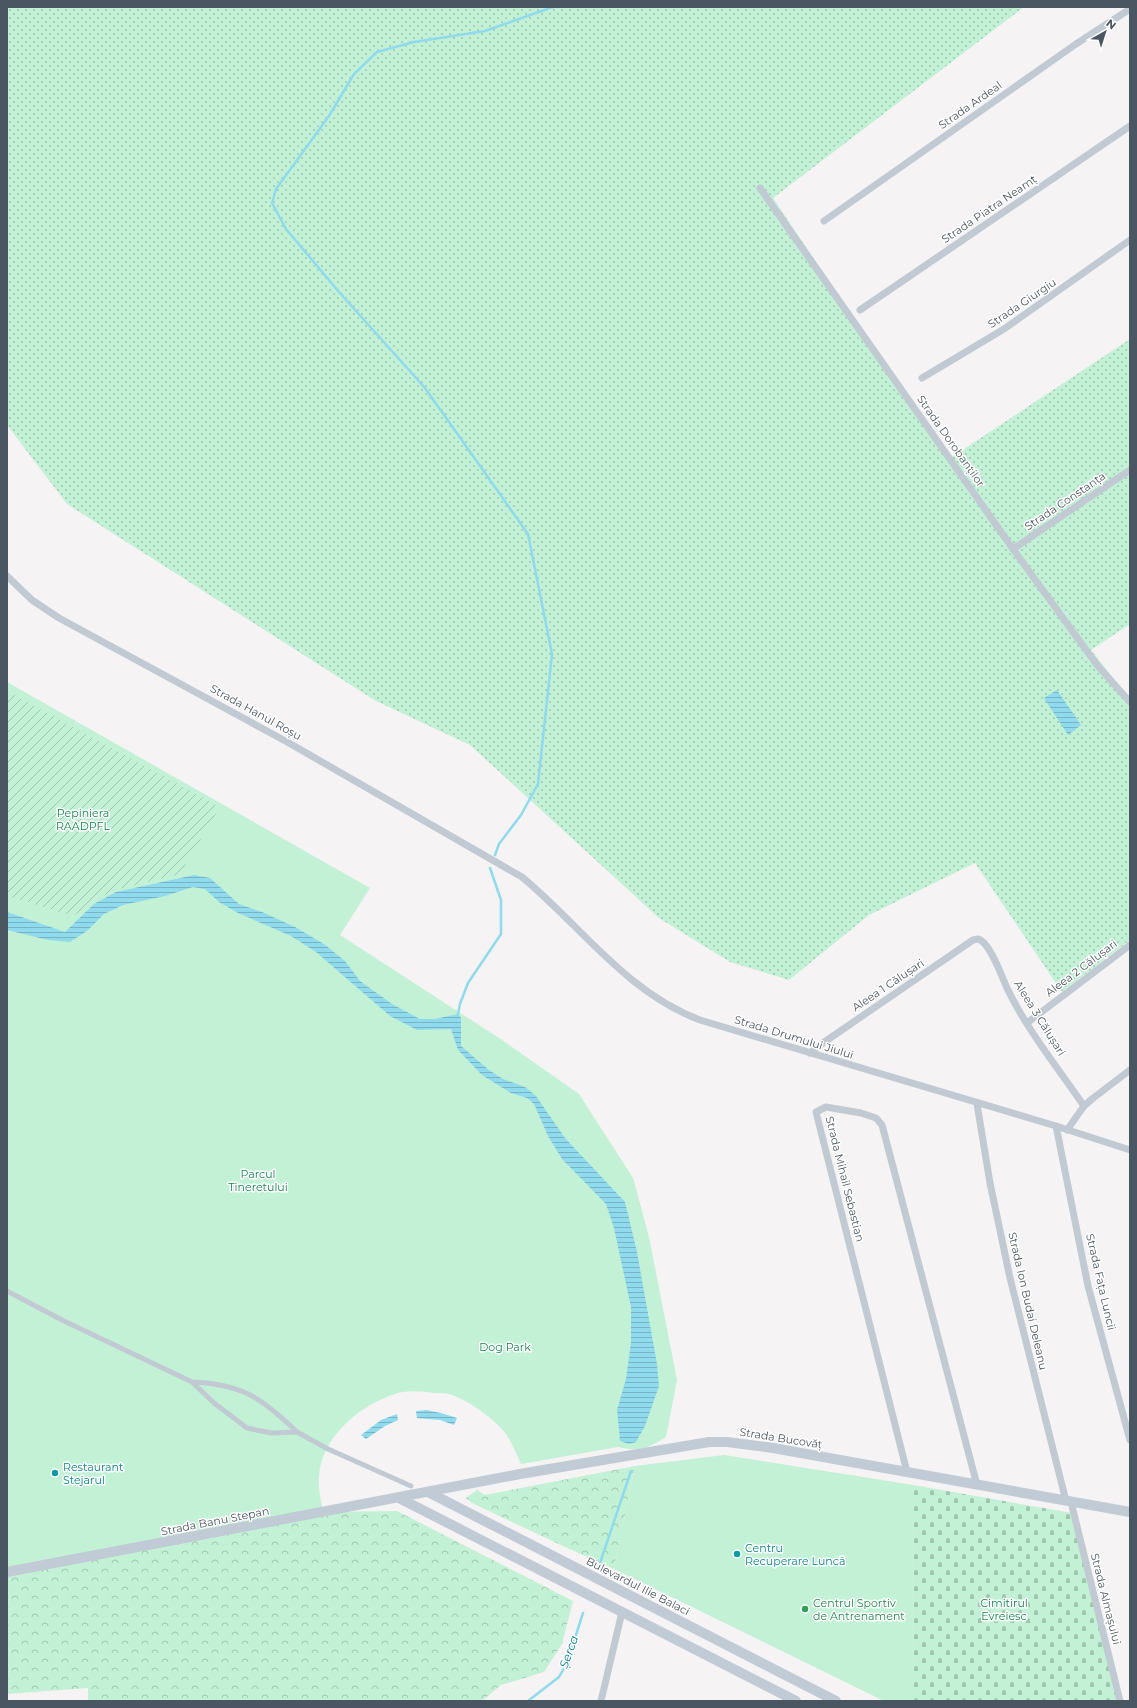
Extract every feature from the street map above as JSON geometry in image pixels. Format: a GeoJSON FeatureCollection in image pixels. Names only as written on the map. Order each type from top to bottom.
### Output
{"type":"FeatureCollection","features":[{"type":"Feature","properties":{"kind":"main road","name":"Strada Bucovăț"},"geometry":{"type":"LineString","coordinates":[[428,1492],[520,1474],[709,1442],[747,1444],[1130,1512]]}},
{"type":"Feature","properties":{"kind":"main road","name":"Strada Banu Stepan"},"geometry":{"type":"LineString","coordinates":[[7,1572],[428,1492]]}},
{"type":"Feature","properties":{"kind":"main road","name":"Bulevardul Ilie Balaci"},"geometry":{"type":"LineString","coordinates":[[428,1492],[836,1701]]}},
{"type":"Feature","properties":{"kind":"main road"},"geometry":{"type":"LineString","coordinates":[[399,1498],[796,1701]]}},
{"type":"Feature","properties":{"kind":"street","name":"Strada Ardeal"},"geometry":{"type":"LineString","coordinates":[[824,221],[1076,44],[1130,9]]}},
{"type":"Feature","properties":{"kind":"street","name":"Strada Piatra Neamț"},"geometry":{"type":"LineString","coordinates":[[860,310],[1130,126]]}},
{"type":"Feature","properties":{"kind":"street","name":"Strada Dorobanților"},"geometry":{"type":"LineString","coordinates":[[760,188],[1013,550],[1097,665],[1130,702]]}},
{"type":"Feature","properties":{"kind":"street","name":"Strada Giurgiu"},"geometry":{"type":"LineString","coordinates":[[922,378],[1004,329],[1130,240]]}},
{"type":"Feature","properties":{"kind":"street","name":"Strada Constanța"},"geometry":{"type":"LineString","coordinates":[[1013,550],[1130,470]]}},
{"type":"Feature","properties":{"kind":"street","name":"Strada Hanul Roșu"},"geometry":{"type":"LineString","coordinates":[[7,576],[32,600],[59,618],[289,743],[496,864]]}},
{"type":"Feature","properties":{"kind":"street","name":"Strada Drumului Jiului"},"geometry":{"type":"LineString","coordinates":[[496,864],[528,882],[545,896],[616,968],[636,984],[678,1012],[977,1104],[1056,1126],[1130,1150]]}},
{"type":"Feature","properties":{"kind":"street","name":"Aleea 1 Călușari"},"geometry":{"type":"LineString","coordinates":[[810,1053],[973,940],[981,940]]}},
{"type":"Feature","properties":{"kind":"street","name":"Aleea 3 Călușari"},"geometry":{"type":"LineString","coordinates":[[981,940],[986,944],[1009,991],[1027,1023],[1084,1106]]}},
{"type":"Feature","properties":{"kind":"street","name":"Aleea 2 Călușari"},"geometry":{"type":"LineString","coordinates":[[1027,1023],[1130,945]]}},
{"type":"Feature","properties":{"kind":"street"},"geometry":{"type":"LineString","coordinates":[[1067,1130],[1084,1106],[1103,1089],[1130,1070]]}},
{"type":"Feature","properties":{"kind":"street","name":"Strada Ion Budai Deleanu"},"geometry":{"type":"LineString","coordinates":[[977,1104],[990,1183],[1010,1278],[1068,1501]]}},
{"type":"Feature","properties":{"kind":"street","name":"Strada Mihail Sebastian"},"geometry":{"type":"LineString","coordinates":[[907,1472],[816,1112],[826,1107],[861,1113],[876,1118],[882,1125],[977,1484]]}},
{"type":"Feature","properties":{"kind":"street","name":"Strada Fața Luncii"},"geometry":{"type":"LineString","coordinates":[[1056,1126],[1088,1286],[1130,1440]]}},
{"type":"Feature","properties":{"kind":"street"},"geometry":{"type":"LineString","coordinates":[[7,1291],[62,1320],[192,1382],[241,1390],[257,1397],[275,1410],[297,1432],[328,1449],[410,1486]]}},
{"type":"Feature","properties":{"kind":"street"},"geometry":{"type":"LineString","coordinates":[[192,1382],[214,1403],[247,1428],[271,1433],[297,1432]]}},
{"type":"Feature","properties":{"kind":"street","name":"Strada Almașului"},"geometry":{"type":"LineString","coordinates":[[1068,1501],[1120,1701]]}},
{"type":"Feature","properties":{"kind":"street"},"geometry":{"type":"LineString","coordinates":[[601,1701],[622,1612]]}},
{"type":"Feature","properties":{"kind":"green space"},"geometry":{"type":"Polygon","coordinates":[[[7,7],[1024,7],[773,198],[949,459],[1130,339],[1130,624],[1091,650],[1130,699],[1130,940],[1062,992],[975,863],[869,915],[789,980],[730,962],[659,918],[470,745],[376,701],[67,504],[7,425],[7,7]]]}},
{"type":"Feature","properties":{"kind":"green space","name":"Parcul Tineretului"},"geometry":{"type":"Polygon","coordinates":[[[7,682],[370,888],[340,935],[502,1040],[579,1094],[633,1178],[649,1237],[677,1380],[666,1437],[648,1447],[638,1449],[618,1447],[521,1464],[510,1441],[502,1429],[472,1405],[448,1394],[418,1391],[402,1392],[379,1400],[367,1407],[344,1425],[334,1436],[322,1462],[319,1476],[319,1490],[323,1512],[7,1572],[7,682]]]}},
{"type":"Feature","properties":{"kind":"green space","name":"Pepiniera RAADPFL"},"geometry":{"type":"Polygon","coordinates":[[[7,691],[220,807],[180,874],[111,891],[73,916],[7,896],[7,691]]]}},
{"type":"Feature","properties":{"kind":"green space","name":"Centrul Sportiv de Antrenament"},"geometry":{"type":"Polygon","coordinates":[[[724,1455],[913,1485],[914,1701],[884,1701],[614,1569],[635,1466],[724,1455]]]}},
{"type":"Feature","properties":{"kind":"green space"},"geometry":{"type":"Polygon","coordinates":[[[635,1466],[614,1569],[472,1503],[466,1498],[477,1490],[485,1495],[635,1466]]]}},
{"type":"Feature","properties":{"kind":"green space","name":"Cimitirul Evreiesc"},"geometry":{"type":"Polygon","coordinates":[[[913,1485],[1072,1513],[1119,1701],[914,1701],[913,1485]]]}},
{"type":"Feature","properties":{"kind":"green space"},"geometry":{"type":"Polygon","coordinates":[[[397,1511],[573,1601],[562,1644],[544,1672],[501,1685],[482,1701],[88,1701],[88,1688],[7,1694],[7,1572],[323,1512],[397,1511]]]}},
{"type":"Feature","properties":{"kind":"water"},"geometry":{"type":"Polygon","coordinates":[[[1057,690],[1081,725],[1068,735],[1044,698],[1057,690]]]}},
{"type":"Feature","properties":{"kind":"water"},"geometry":{"type":"Polygon","coordinates":[[[194,875],[210,878],[239,904],[262,912],[295,927],[324,944],[345,961],[360,981],[392,1004],[420,1019],[435,1019],[458,1014],[461,1018],[461,1046],[489,1070],[503,1079],[525,1087],[536,1096],[565,1138],[625,1202],[637,1252],[657,1364],[659,1386],[645,1426],[636,1442],[629,1444],[620,1441],[617,1410],[626,1379],[631,1342],[631,1307],[614,1228],[606,1204],[562,1159],[548,1136],[534,1104],[527,1098],[511,1093],[482,1075],[458,1050],[451,1029],[417,1030],[390,1016],[316,952],[291,936],[238,913],[219,902],[205,889],[193,887],[165,896],[123,905],[104,914],[87,931],[70,942],[48,940],[7,930],[7,912],[65,932],[94,904],[116,892],[194,875]]]}},
{"type":"Feature","properties":{"kind":"water"},"geometry":{"type":"Polygon","coordinates":[[[426,1410],[457,1418],[454,1425],[440,1420],[417,1418],[416,1411],[426,1410]]]}},
{"type":"Feature","properties":{"kind":"water"},"geometry":{"type":"Polygon","coordinates":[[[397,1414],[398,1420],[385,1426],[366,1439],[361,1435],[381,1420],[397,1414]]]}},
{"type":"Feature","properties":{"kind":"waterway"},"geometry":{"type":"LineString","coordinates":[[495,855],[499,844],[521,815],[538,784],[552,654],[528,534],[425,388],[339,292],[286,229],[272,203],[276,189],[329,116],[354,74],[377,52],[414,42],[485,31],[553,7]]}},
{"type":"Feature","properties":{"kind":"waterway"},"geometry":{"type":"LineString","coordinates":[[458,1014],[468,983],[501,934],[501,900],[490,868]]}},
{"type":"Feature","properties":{"kind":"waterway","name":"Șerca"},"geometry":{"type":"LineString","coordinates":[[600,1563],[631,1471]]}},
{"type":"Feature","properties":{"kind":"waterway","name":"Șerca"},"geometry":{"type":"LineString","coordinates":[[528,1701],[559,1677],[567,1663],[583,1613]]}},
{"type":"Feature","properties":{"kind":"place","name":"Restaurant Stejarul"},"geometry":{"type":"Point","coordinates":[55,1473]}},
{"type":"Feature","properties":{"kind":"place","name":"Centru Recuperare Luncă"},"geometry":{"type":"Point","coordinates":[737,1554]}},
{"type":"Feature","properties":{"kind":"place","name":"Centrul Sportiv de Antrenament"},"geometry":{"type":"Point","coordinates":[805,1609]}},
{"type":"Feature","properties":{"kind":"park label","name":"Dog Park"},"geometry":{"type":"Point","coordinates":[505,1347]}}]}
